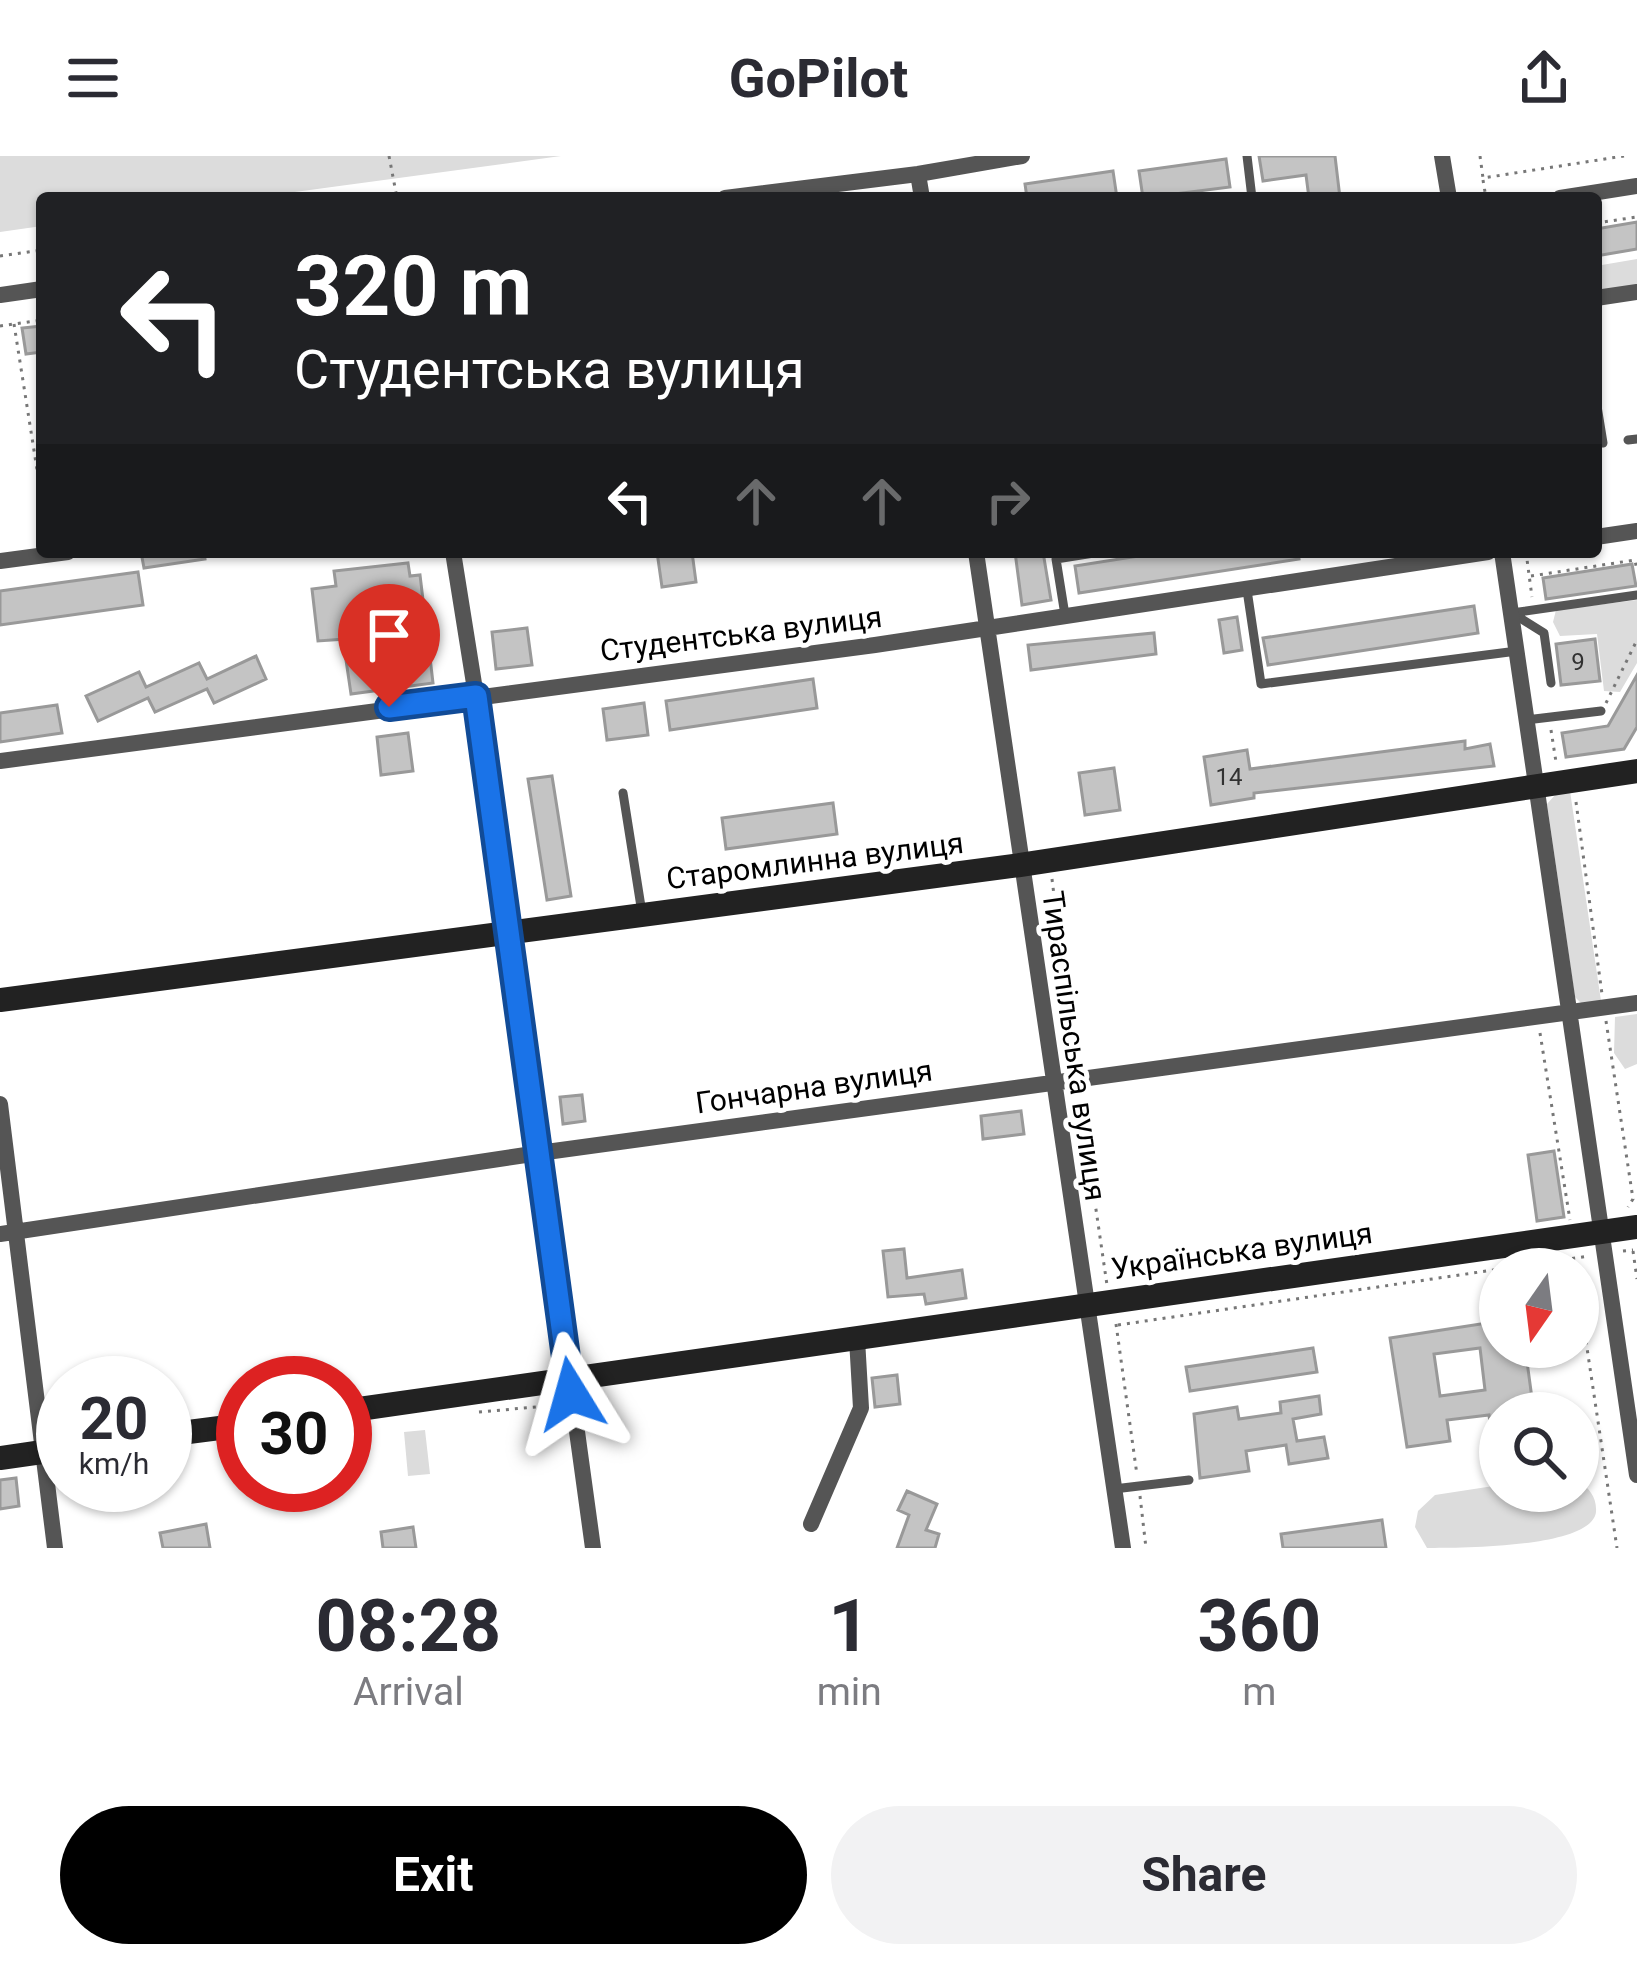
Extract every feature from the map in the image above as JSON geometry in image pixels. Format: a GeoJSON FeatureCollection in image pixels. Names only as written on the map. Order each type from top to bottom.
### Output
{"type":"FeatureCollection","features":[{"type":"Feature","properties":{"kind":"street"},"geometry":{"type":"LineString","coordinates":[[773,192],[1022,156]]}},
{"type":"Feature","properties":{"kind":"street"},"geometry":{"type":"LineString","coordinates":[[1442,156],[1448,192]]}},
{"type":"Feature","properties":{"kind":"street"},"geometry":{"type":"LineString","coordinates":[[918,174],[921,192]]}},
{"type":"Feature","properties":{"kind":"street"},"geometry":{"type":"LineString","coordinates":[[1599,192],[1637,186]]}},
{"type":"Feature","properties":{"kind":"street"},"geometry":{"type":"LineString","coordinates":[[0,296],[36,290]]}},
{"type":"Feature","properties":{"kind":"street"},"geometry":{"type":"LineString","coordinates":[[1602,297],[1637,292]]}},
{"type":"Feature","properties":{"kind":"street"},"geometry":{"type":"LineString","coordinates":[[1602,536],[1637,531]]}},
{"type":"Feature","properties":{"kind":"street"},"geometry":{"type":"LineString","coordinates":[[0,561],[36,556]]}},
{"type":"Feature","properties":{"kind":"street"},"geometry":{"type":"LineString","coordinates":[[453,558],[593,1548]]}},
{"type":"Feature","properties":{"kind":"street","name":"Тираспільська вулиця"},"geometry":{"type":"LineString","coordinates":[[977,558],[1053,1081],[1097,1302],[1123,1548]]}},
{"type":"Feature","properties":{"kind":"street","name":"Студентська вулиця"},"geometry":{"type":"LineString","coordinates":[[0,760],[985,627],[1450,558]]}},
{"type":"Feature","properties":{"kind":"street"},"geometry":{"type":"LineString","coordinates":[[1503,558],[1637,1475]]}},
{"type":"Feature","properties":{"kind":"street","name":"Старомлинна вулиця"},"geometry":{"type":"LineString","coordinates":[[0,1000],[1020,865],[1637,772]]}},
{"type":"Feature","properties":{"kind":"street","name":"Гончарна вулиця"},"geometry":{"type":"LineString","coordinates":[[8,1233],[539,1153],[1637,1003]]}},
{"type":"Feature","properties":{"kind":"street"},"geometry":{"type":"LineString","coordinates":[[0,1104],[8,1233],[36,1372]]}},
{"type":"Feature","properties":{"kind":"street","name":"Українська вулиця"},"geometry":{"type":"LineString","coordinates":[[372,1407],[1570,1236],[1603,1243],[1633,1235]]}},
{"type":"Feature","properties":{"kind":"street"},"geometry":{"type":"LineString","coordinates":[[812,1523],[861,1408],[857,1339]]}},
{"type":"Feature","properties":{"kind":"street"},"geometry":{"type":"LineString","coordinates":[[0,1457],[36,1453]]}},
{"type":"Feature","properties":{"kind":"street"},"geometry":{"type":"LineString","coordinates":[[54,1512],[55,1548]]}},
{"type":"Feature","properties":{"kind":"lane"},"geometry":{"type":"LineString","coordinates":[[1247,156],[1251,192]]}},
{"type":"Feature","properties":{"kind":"lane"},"geometry":{"type":"LineString","coordinates":[[1602,437],[1603,443]]}},
{"type":"Feature","properties":{"kind":"lane"},"geometry":{"type":"LineString","coordinates":[[1062,558],[1057,559],[1065,615]]}},
{"type":"Feature","properties":{"kind":"lane"},"geometry":{"type":"LineString","coordinates":[[1247,590],[1262,684],[1517,651]]}},
{"type":"Feature","properties":{"kind":"lane"},"geometry":{"type":"LineString","coordinates":[[1512,613],[1637,596]]}},
{"type":"Feature","properties":{"kind":"lane"},"geometry":{"type":"LineString","coordinates":[[1512,613],[1544,633],[1551,683]]}},
{"type":"Feature","properties":{"kind":"lane"},"geometry":{"type":"LineString","coordinates":[[1526,720],[1601,711]]}},
{"type":"Feature","properties":{"kind":"lane"},"geometry":{"type":"LineString","coordinates":[[623,793],[642,913]]}},
{"type":"Feature","properties":{"kind":"lane"},"geometry":{"type":"LineString","coordinates":[[1114,1490],[1189,1480]]}},
{"type":"Feature","properties":{"kind":"path"},"geometry":{"type":"LineString","coordinates":[[389,156],[396,192]]}},
{"type":"Feature","properties":{"kind":"path"},"geometry":{"type":"LineString","coordinates":[[1480,156],[1485,192]]}},
{"type":"Feature","properties":{"kind":"path"},"geometry":{"type":"LineString","coordinates":[[1551,167],[1556,156]]}},
{"type":"Feature","properties":{"kind":"path"},"geometry":{"type":"LineString","coordinates":[[1483,178],[1624,156]]}},
{"type":"Feature","properties":{"kind":"path"},"geometry":{"type":"LineString","coordinates":[[1602,223],[1637,217]]}},
{"type":"Feature","properties":{"kind":"path"},"geometry":{"type":"LineString","coordinates":[[0,256],[36,251]]}},
{"type":"Feature","properties":{"kind":"path"},"geometry":{"type":"LineString","coordinates":[[0,326],[36,321]]}},
{"type":"Feature","properties":{"kind":"path"},"geometry":{"type":"LineString","coordinates":[[14,324],[36,463]]}},
{"type":"Feature","properties":{"kind":"path"},"geometry":{"type":"LineString","coordinates":[[1529,576],[1636,559],[1637,571]]}},
{"type":"Feature","properties":{"kind":"path"},"geometry":{"type":"LineString","coordinates":[[1601,711],[1637,640]]}},
{"type":"Feature","properties":{"kind":"path"},"geometry":{"type":"LineString","coordinates":[[1049,860],[1077,1078],[1097,1302],[1116,1325],[1146,1548]]}},
{"type":"Feature","properties":{"kind":"path"},"geometry":{"type":"LineString","coordinates":[[1538,1018],[1570,1236]]}},
{"type":"Feature","properties":{"kind":"path"},"geometry":{"type":"LineString","coordinates":[[1116,1325],[1633,1235],[1637,1280]]}},
{"type":"Feature","properties":{"kind":"path"},"geometry":{"type":"LineString","coordinates":[[1590,1368],[1617,1548]]}},
{"type":"Feature","properties":{"kind":"shaded area"},"geometry":{"type":"Polygon","coordinates":[[[0,156],[561,156],[294,192],[36,192],[36,227],[0,232],[0,156]]]}},
{"type":"Feature","properties":{"kind":"shaded area"},"geometry":{"type":"Polygon","coordinates":[[[1637,259],[1637,285],[1602,290],[1602,265],[1637,259]]]}},
{"type":"Feature","properties":{"kind":"shaded area"},"geometry":{"type":"Polygon","coordinates":[[[1637,600],[1637,663],[1620,692],[1604,691],[1597,634],[1560,636],[1553,622],[1556,610],[1637,600]]]}},
{"type":"Feature","properties":{"kind":"shaded area"},"geometry":{"type":"Polygon","coordinates":[[[1570,791],[1601,1001],[1582,1004],[1575,997],[1547,804],[1556,794],[1570,791]]]}},
{"type":"Feature","properties":{"kind":"shaded area"},"geometry":{"type":"Polygon","coordinates":[[[1637,1014],[1637,1064],[1625,1069],[1614,1053],[1615,1017],[1637,1014]]]}},
{"type":"Feature","properties":{"kind":"shaded area"},"geometry":{"type":"Polygon","coordinates":[[[425,1430],[430,1474],[408,1476],[404,1432],[425,1430]]]}},
{"type":"Feature","properties":{"kind":"shaded area"},"geometry":{"type":"Polygon","coordinates":[[[1479,1488],[1479,1512],[1596,1512],[1589,1524],[1550,1539],[1427,1548],[1415,1527],[1418,1511],[1435,1495],[1479,1488]]]}},
{"type":"Feature","properties":{"kind":"building"},"geometry":{"type":"Polygon","coordinates":[[[1259,156],[1335,156],[1339,192],[1308,192],[1306,175],[1263,181],[1259,156]]]}},
{"type":"Feature","properties":{"kind":"building"},"geometry":{"type":"Polygon","coordinates":[[[1226,159],[1230,187],[1142,192],[1139,171],[1226,159]]]}},
{"type":"Feature","properties":{"kind":"building"},"geometry":{"type":"Polygon","coordinates":[[[1113,171],[1116,192],[1026,192],[1025,184],[1113,171]]]}},
{"type":"Feature","properties":{"kind":"building"},"geometry":{"type":"Polygon","coordinates":[[[1637,222],[1637,249],[1602,255],[1602,228],[1637,222]]]}},
{"type":"Feature","properties":{"kind":"building"},"geometry":{"type":"Polygon","coordinates":[[[36,327],[36,353],[26,354],[22,328],[36,327]]]}},
{"type":"Feature","properties":{"kind":"building"},"geometry":{"type":"Polygon","coordinates":[[[142,558],[205,558],[205,559],[144,568],[142,558]]]}},
{"type":"Feature","properties":{"kind":"building"},"geometry":{"type":"Polygon","coordinates":[[[658,558],[693,558],[696,582],[662,587],[658,558]]]}},
{"type":"Feature","properties":{"kind":"building"},"geometry":{"type":"Polygon","coordinates":[[[1016,558],[1044,558],[1051,600],[1022,605],[1016,558]]]}},
{"type":"Feature","properties":{"kind":"building"},"geometry":{"type":"Polygon","coordinates":[[[1126,558],[1299,559],[1079,593],[1075,566],[1126,558]]]}},
{"type":"Feature","properties":{"kind":"building"},"geometry":{"type":"Polygon","coordinates":[[[408,563],[410,576],[420,575],[423,600],[412,602],[414,615],[344,623],[345,639],[318,641],[312,589],[336,586],[334,571],[408,563]]]}},
{"type":"Feature","properties":{"kind":"building"},"geometry":{"type":"Polygon","coordinates":[[[1632,564],[1636,586],[1546,599],[1543,578],[1632,564]]]}},
{"type":"Feature","properties":{"kind":"building"},"geometry":{"type":"Polygon","coordinates":[[[138,572],[143,605],[0,625],[0,591],[138,572]]]}},
{"type":"Feature","properties":{"kind":"building"},"geometry":{"type":"Polygon","coordinates":[[[1474,606],[1478,633],[1268,665],[1263,638],[1474,606]]]}},
{"type":"Feature","properties":{"kind":"building"},"geometry":{"type":"Polygon","coordinates":[[[1237,617],[1242,650],[1224,653],[1219,620],[1237,617]]]}},
{"type":"Feature","properties":{"kind":"building"},"geometry":{"type":"Polygon","coordinates":[[[527,628],[532,665],[496,669],[492,632],[527,628]]]}},
{"type":"Feature","properties":{"kind":"building"},"geometry":{"type":"Polygon","coordinates":[[[1154,633],[1156,654],[1031,670],[1028,645],[1154,633]]]}},
{"type":"Feature","properties":{"kind":"building"},"geometry":{"type":"Polygon","coordinates":[[[1595,639],[1600,681],[1561,685],[1556,644],[1595,639]]]}},
{"type":"Feature","properties":{"kind":"building"},"geometry":{"type":"Polygon","coordinates":[[[429,649],[433,683],[351,694],[346,660],[429,649]]]}},
{"type":"Feature","properties":{"kind":"building"},"geometry":{"type":"Polygon","coordinates":[[[256,656],[266,679],[214,703],[207,689],[155,712],[148,698],[98,721],[86,696],[139,672],[146,687],[199,663],[207,679],[256,656]]]}},
{"type":"Feature","properties":{"kind":"building"},"geometry":{"type":"Polygon","coordinates":[[[1637,675],[1637,727],[1624,749],[1566,757],[1562,733],[1608,726],[1637,675]]]}},
{"type":"Feature","properties":{"kind":"building"},"geometry":{"type":"Polygon","coordinates":[[[813,679],[817,708],[670,730],[666,701],[813,679]]]}},
{"type":"Feature","properties":{"kind":"building"},"geometry":{"type":"Polygon","coordinates":[[[644,703],[648,735],[607,740],[603,709],[644,703]]]}},
{"type":"Feature","properties":{"kind":"building"},"geometry":{"type":"Polygon","coordinates":[[[57,705],[62,733],[0,742],[0,713],[57,705]]]}},
{"type":"Feature","properties":{"kind":"building"},"geometry":{"type":"Polygon","coordinates":[[[408,733],[413,771],[381,775],[377,737],[408,733]]]}},
{"type":"Feature","properties":{"kind":"building"},"geometry":{"type":"Polygon","coordinates":[[[1465,741],[1465,749],[1490,744],[1494,766],[1254,793],[1254,798],[1211,805],[1204,757],[1247,750],[1250,769],[1465,741]]]}},
{"type":"Feature","properties":{"kind":"building"},"geometry":{"type":"Polygon","coordinates":[[[1114,768],[1120,810],[1085,815],[1079,773],[1114,768]]]}},
{"type":"Feature","properties":{"kind":"building"},"geometry":{"type":"Polygon","coordinates":[[[552,776],[571,896],[547,900],[528,779],[552,776]]]}},
{"type":"Feature","properties":{"kind":"building"},"geometry":{"type":"Polygon","coordinates":[[[833,803],[837,834],[726,849],[722,818],[833,803]]]}},
{"type":"Feature","properties":{"kind":"building"},"geometry":{"type":"Polygon","coordinates":[[[582,1095],[585,1121],[563,1124],[560,1097],[582,1095]]]}},
{"type":"Feature","properties":{"kind":"building"},"geometry":{"type":"Polygon","coordinates":[[[1021,1111],[1024,1134],[983,1139],[981,1116],[1021,1111]]]}},
{"type":"Feature","properties":{"kind":"building"},"geometry":{"type":"Polygon","coordinates":[[[1554,1151],[1564,1217],[1537,1221],[1528,1155],[1554,1151]]]}},
{"type":"Feature","properties":{"kind":"building"},"geometry":{"type":"Polygon","coordinates":[[[904,1249],[907,1278],[962,1270],[966,1298],[926,1304],[924,1294],[888,1297],[883,1251],[904,1249]]]}},
{"type":"Feature","properties":{"kind":"building"},"geometry":{"type":"Polygon","coordinates":[[[1479,1324],[1479,1348],[1434,1354],[1440,1396],[1485,1390],[1482,1368],[1528,1368],[1531,1392],[1479,1392],[1479,1416],[1447,1420],[1450,1441],[1407,1447],[1390,1338],[1479,1324]]]}},
{"type":"Feature","properties":{"kind":"building"},"geometry":{"type":"Polygon","coordinates":[[[1313,1348],[1317,1372],[1190,1391],[1186,1367],[1313,1348]]]}},
{"type":"Feature","properties":{"kind":"building"},"geometry":{"type":"Polygon","coordinates":[[[897,1375],[900,1404],[875,1407],[872,1378],[897,1375]]]}},
{"type":"Feature","properties":{"kind":"building"},"geometry":{"type":"Polygon","coordinates":[[[1319,1396],[1321,1414],[1293,1419],[1297,1441],[1324,1437],[1328,1458],[1289,1464],[1286,1445],[1246,1451],[1249,1471],[1200,1478],[1194,1414],[1237,1407],[1239,1419],[1281,1413],[1280,1402],[1319,1396]]]}},
{"type":"Feature","properties":{"kind":"building"},"geometry":{"type":"Polygon","coordinates":[[[16,1478],[19,1506],[0,1509],[0,1480],[16,1478]]]}},
{"type":"Feature","properties":{"kind":"building"},"geometry":{"type":"Polygon","coordinates":[[[907,1491],[937,1504],[926,1530],[939,1534],[935,1548],[897,1548],[909,1515],[898,1510],[907,1491]]]}},
{"type":"Feature","properties":{"kind":"building"},"geometry":{"type":"Polygon","coordinates":[[[1382,1520],[1386,1548],[1283,1548],[1281,1534],[1382,1520]]]}},
{"type":"Feature","properties":{"kind":"building"},"geometry":{"type":"Polygon","coordinates":[[[206,1524],[210,1548],[163,1548],[160,1533],[206,1524]]]}},
{"type":"Feature","properties":{"kind":"building"},"geometry":{"type":"Polygon","coordinates":[[[413,1527],[416,1548],[383,1548],[381,1532],[413,1527]]]}},
{"type":"Feature","properties":{"kind":"route"},"geometry":{"type":"LineString","coordinates":[[389,707],[476,696],[571,1394]]}}]}
